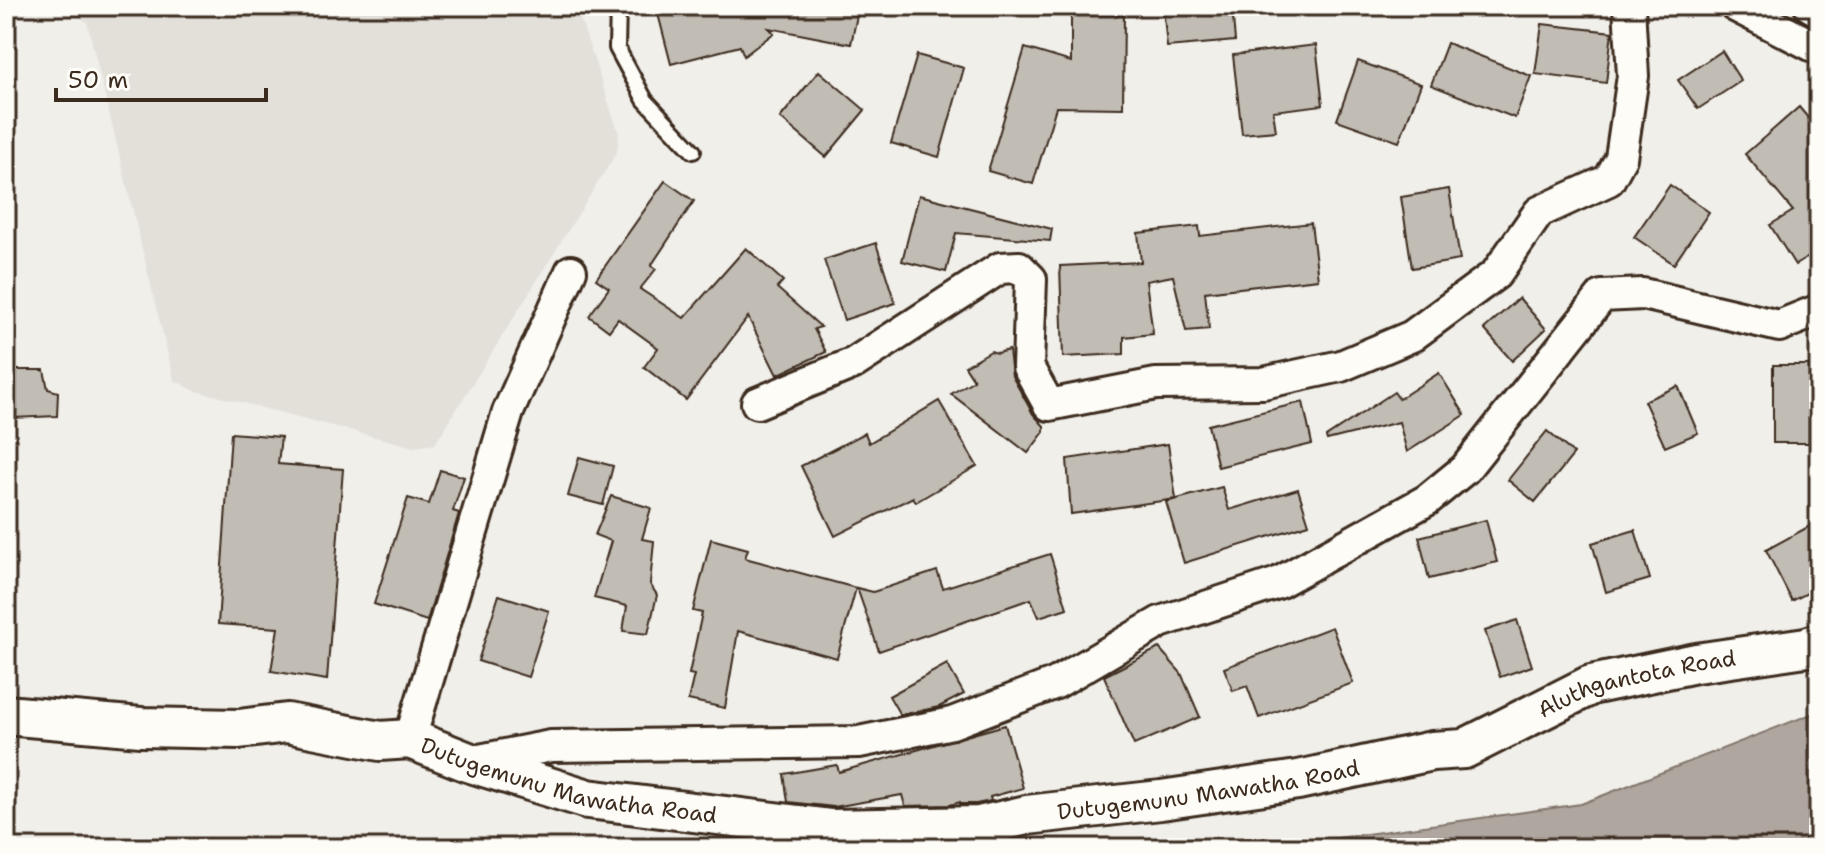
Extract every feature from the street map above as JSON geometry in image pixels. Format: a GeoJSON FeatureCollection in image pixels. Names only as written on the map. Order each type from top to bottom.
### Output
{"type":"FeatureCollection","features":[{"type":"Feature","properties":{"kind":"street"},"geometry":{"type":"LineString","coordinates":[[757,403],[854,363],[1000,268],[1019,267],[1031,279],[1028,367],[1049,405],[1156,384],[1263,383],[1341,366],[1412,336],[1496,274],[1539,212],[1609,180],[1621,158],[1633,76],[1629,6]]}},
{"type":"Feature","properties":{"kind":"street"},"geometry":{"type":"LineString","coordinates":[[1735,6],[1819,49]]}},
{"type":"Feature","properties":{"kind":"street"},"geometry":{"type":"LineString","coordinates":[[1810,6],[1819,11]]}},
{"type":"Feature","properties":{"kind":"street"},"geometry":{"type":"LineString","coordinates":[[410,739],[508,412],[571,271]]}},
{"type":"Feature","properties":{"kind":"street"},"geometry":{"type":"LineString","coordinates":[[468,762],[551,746],[859,742],[952,723],[1056,683],[1160,622],[1278,583],[1427,500],[1465,469],[1602,296],[1643,294],[1779,326],[1819,310]]}},
{"type":"Feature","properties":{"kind":"street","name":"Aluthgantota Road"},"geometry":{"type":"LineString","coordinates":[[1464,749],[1591,685],[1655,670],[1819,643]]}},
{"type":"Feature","properties":{"kind":"street","name":"Dutugemunu Mawatha Road"},"geometry":{"type":"LineString","coordinates":[[6,715],[141,727],[239,729],[287,723],[380,741],[410,739],[468,762],[588,799],[831,829],[979,826],[1027,815],[1298,780],[1432,751],[1464,749]]}},
{"type":"Feature","properties":{"kind":"lane"},"geometry":{"type":"LineString","coordinates":[[618,6],[617,48],[645,100],[693,151]]}},
{"type":"Feature","properties":{"kind":"shaded area"},"geometry":{"type":"Polygon","coordinates":[[[39,6],[576,6],[619,134],[617,152],[435,444],[414,447],[193,390],[174,380],[87,22],[74,14],[39,6]]]}},
{"type":"Feature","properties":{"kind":"shaded area"},"geometry":{"type":"Polygon","coordinates":[[[1819,711],[1819,848],[1266,848],[1581,804],[1819,711]]]}},
{"type":"Feature","properties":{"kind":"building"},"geometry":{"type":"Polygon","coordinates":[[[656,6],[859,6],[851,44],[769,28],[774,33],[744,56],[740,46],[671,64],[656,6]]]}},
{"type":"Feature","properties":{"kind":"building"},"geometry":{"type":"Polygon","coordinates":[[[1163,6],[1232,6],[1235,41],[1167,47],[1163,6]]]}},
{"type":"Feature","properties":{"kind":"building"},"geometry":{"type":"Polygon","coordinates":[[[1071,14],[1124,15],[1123,108],[1056,107],[1033,184],[988,171],[1025,48],[1071,62],[1071,14]]]}},
{"type":"Feature","properties":{"kind":"building"},"geometry":{"type":"Polygon","coordinates":[[[1542,24],[1612,32],[1606,83],[1535,74],[1542,24]]]}},
{"type":"Feature","properties":{"kind":"building"},"geometry":{"type":"Polygon","coordinates":[[[1447,43],[1531,76],[1515,118],[1431,85],[1447,43]]]}},
{"type":"Feature","properties":{"kind":"building"},"geometry":{"type":"Polygon","coordinates":[[[1316,45],[1323,105],[1273,111],[1276,131],[1242,134],[1233,55],[1316,45]]]}},
{"type":"Feature","properties":{"kind":"building"},"geometry":{"type":"Polygon","coordinates":[[[1722,51],[1741,81],[1698,109],[1678,80],[1722,51]]]}},
{"type":"Feature","properties":{"kind":"building"},"geometry":{"type":"Polygon","coordinates":[[[917,55],[964,68],[939,157],[891,143],[917,55]]]}},
{"type":"Feature","properties":{"kind":"building"},"geometry":{"type":"Polygon","coordinates":[[[1358,61],[1421,84],[1399,142],[1337,120],[1358,61]]]}},
{"type":"Feature","properties":{"kind":"building"},"geometry":{"type":"Polygon","coordinates":[[[819,71],[865,110],[826,157],[780,118],[819,71]]]}},
{"type":"Feature","properties":{"kind":"building"},"geometry":{"type":"Polygon","coordinates":[[[1799,107],[1819,131],[1819,251],[1795,265],[1770,225],[1793,211],[1745,154],[1799,107]]]}},
{"type":"Feature","properties":{"kind":"building"},"geometry":{"type":"Polygon","coordinates":[[[665,181],[694,201],[651,266],[656,269],[640,289],[684,318],[746,248],[783,281],[777,288],[821,327],[814,329],[826,352],[777,375],[748,317],[686,400],[644,367],[658,348],[618,319],[609,331],[589,316],[609,288],[596,279],[665,181]]]}},
{"type":"Feature","properties":{"kind":"building"},"geometry":{"type":"Polygon","coordinates":[[[1670,185],[1709,212],[1674,264],[1634,237],[1670,185]]]}},
{"type":"Feature","properties":{"kind":"building"},"geometry":{"type":"Polygon","coordinates":[[[1449,189],[1460,260],[1412,268],[1401,197],[1449,189]]]}},
{"type":"Feature","properties":{"kind":"building"},"geometry":{"type":"Polygon","coordinates":[[[919,195],[1052,229],[1050,241],[956,233],[946,272],[902,261],[919,195]]]}},
{"type":"Feature","properties":{"kind":"building"},"geometry":{"type":"Polygon","coordinates":[[[1311,223],[1318,279],[1205,292],[1209,329],[1186,331],[1173,276],[1146,281],[1153,334],[1124,337],[1124,354],[1063,357],[1060,266],[1141,262],[1138,233],[1199,226],[1200,236],[1311,223]]]}},
{"type":"Feature","properties":{"kind":"building"},"geometry":{"type":"Polygon","coordinates":[[[876,243],[895,303],[844,320],[824,260],[876,243]]]}},
{"type":"Feature","properties":{"kind":"building"},"geometry":{"type":"Polygon","coordinates":[[[1519,298],[1546,329],[1512,361],[1484,329],[1519,298]]]}},
{"type":"Feature","properties":{"kind":"building"},"geometry":{"type":"Polygon","coordinates":[[[1009,350],[1012,376],[1033,414],[1044,426],[1044,432],[1028,453],[951,394],[974,380],[965,366],[991,351],[1009,350]]]}},
{"type":"Feature","properties":{"kind":"building"},"geometry":{"type":"Polygon","coordinates":[[[1773,365],[1809,365],[1809,443],[1773,443],[1773,365]]]}},
{"type":"Feature","properties":{"kind":"building"},"geometry":{"type":"Polygon","coordinates":[[[14,370],[44,370],[48,389],[58,392],[57,416],[13,418],[14,370]]]}},
{"type":"Feature","properties":{"kind":"building"},"geometry":{"type":"Polygon","coordinates":[[[1439,373],[1465,415],[1407,452],[1399,422],[1327,440],[1326,437],[1394,392],[1399,399],[1439,373]]]}},
{"type":"Feature","properties":{"kind":"building"},"geometry":{"type":"Polygon","coordinates":[[[1678,386],[1698,433],[1665,447],[1644,401],[1678,386]]]}},
{"type":"Feature","properties":{"kind":"building"},"geometry":{"type":"Polygon","coordinates":[[[939,401],[977,466],[916,502],[913,497],[835,536],[801,466],[865,433],[869,443],[939,401]]]}},
{"type":"Feature","properties":{"kind":"building"},"geometry":{"type":"Polygon","coordinates":[[[1303,402],[1312,444],[1218,467],[1208,425],[1303,402]]]}},
{"type":"Feature","properties":{"kind":"building"},"geometry":{"type":"Polygon","coordinates":[[[1547,431],[1574,454],[1535,502],[1508,480],[1547,431]]]}},
{"type":"Feature","properties":{"kind":"building"},"geometry":{"type":"Polygon","coordinates":[[[231,433],[281,437],[278,464],[343,469],[327,680],[271,671],[278,628],[218,624],[231,433]]]}},
{"type":"Feature","properties":{"kind":"building"},"geometry":{"type":"Polygon","coordinates":[[[1168,444],[1176,499],[1071,514],[1067,459],[1168,444]]]}},
{"type":"Feature","properties":{"kind":"building"},"geometry":{"type":"Polygon","coordinates":[[[579,457],[613,466],[603,505],[568,496],[579,457]]]}},
{"type":"Feature","properties":{"kind":"building"},"geometry":{"type":"Polygon","coordinates":[[[440,470],[464,477],[453,511],[459,513],[427,621],[374,604],[408,498],[429,504],[440,470]]]}},
{"type":"Feature","properties":{"kind":"building"},"geometry":{"type":"Polygon","coordinates":[[[1222,487],[1229,510],[1298,489],[1309,524],[1184,563],[1166,502],[1222,487]]]}},
{"type":"Feature","properties":{"kind":"building"},"geometry":{"type":"Polygon","coordinates":[[[611,496],[651,508],[642,539],[654,541],[650,584],[657,595],[648,634],[623,631],[627,606],[594,598],[611,541],[595,535],[611,496]]]}},
{"type":"Feature","properties":{"kind":"building"},"geometry":{"type":"Polygon","coordinates":[[[1486,520],[1497,562],[1429,579],[1419,537],[1486,520]]]}},
{"type":"Feature","properties":{"kind":"building"},"geometry":{"type":"Polygon","coordinates":[[[1819,521],[1819,587],[1792,601],[1766,550],[1819,521]]]}},
{"type":"Feature","properties":{"kind":"building"},"geometry":{"type":"Polygon","coordinates":[[[1635,530],[1650,579],[1606,592],[1592,543],[1635,530]]]}},
{"type":"Feature","properties":{"kind":"building"},"geometry":{"type":"Polygon","coordinates":[[[711,539],[748,549],[745,558],[856,588],[837,658],[738,631],[725,708],[688,700],[694,675],[689,674],[702,613],[693,611],[711,539]]]}},
{"type":"Feature","properties":{"kind":"building"},"geometry":{"type":"Polygon","coordinates":[[[1050,554],[1067,608],[1039,617],[1031,599],[879,651],[857,588],[873,592],[937,571],[943,588],[1050,554]]]}},
{"type":"Feature","properties":{"kind":"building"},"geometry":{"type":"Polygon","coordinates":[[[499,595],[549,611],[528,677],[478,661],[499,595]]]}},
{"type":"Feature","properties":{"kind":"building"},"geometry":{"type":"Polygon","coordinates":[[[1517,620],[1532,666],[1500,677],[1485,631],[1517,620]]]}},
{"type":"Feature","properties":{"kind":"building"},"geometry":{"type":"Polygon","coordinates":[[[1332,627],[1353,683],[1259,718],[1247,686],[1233,691],[1224,668],[1332,627]]]}},
{"type":"Feature","properties":{"kind":"building"},"geometry":{"type":"Polygon","coordinates":[[[1159,648],[1181,673],[1200,717],[1134,745],[1104,676],[1159,648]]]}},
{"type":"Feature","properties":{"kind":"building"},"geometry":{"type":"Polygon","coordinates":[[[947,664],[964,694],[939,707],[900,715],[889,696],[947,664]]]}},
{"type":"Feature","properties":{"kind":"building"},"geometry":{"type":"Polygon","coordinates":[[[1005,725],[1023,788],[990,797],[991,801],[905,806],[902,795],[834,807],[788,802],[784,774],[837,765],[839,772],[1005,725]]]}}]}
